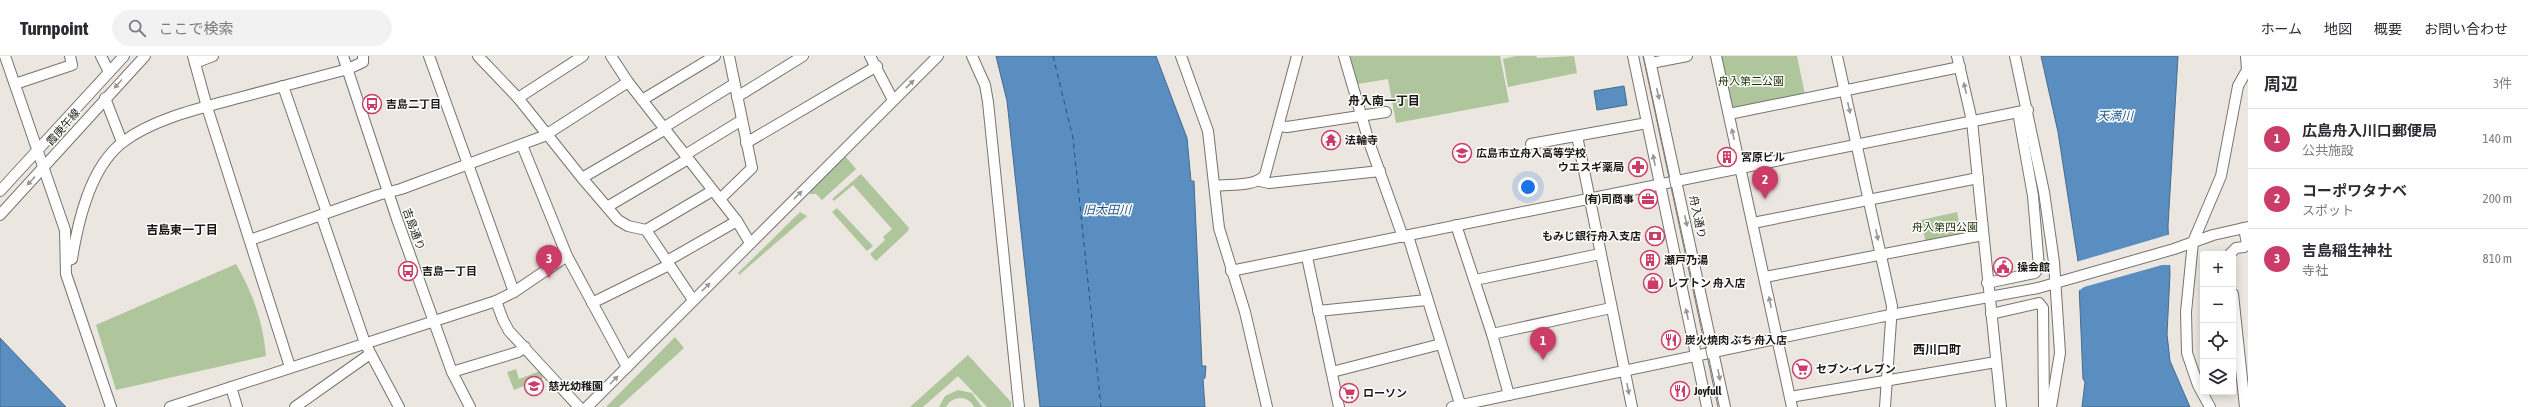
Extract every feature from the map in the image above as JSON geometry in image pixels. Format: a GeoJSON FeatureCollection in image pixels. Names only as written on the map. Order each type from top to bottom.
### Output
{"type":"FeatureCollection","features":[{"type":"Feature","properties":{"kind":"street"},"geometry":{"type":"LineString","coordinates":[[5,56],[65,230],[66,261],[72,297],[111,407]]}},
{"type":"Feature","properties":{"kind":"street"},"geometry":{"type":"LineString","coordinates":[[15,84],[72,65],[70,56]]}},
{"type":"Feature","properties":{"kind":"street"},"geometry":{"type":"LineString","coordinates":[[101,56],[109,72]]}},
{"type":"Feature","properties":{"kind":"street"},"geometry":{"type":"LineString","coordinates":[[0,191],[124,56]]}},
{"type":"Feature","properties":{"kind":"street","name":"霞庚午線"},"geometry":{"type":"LineString","coordinates":[[0,215],[105,98],[145,56]]}},
{"type":"Feature","properties":{"kind":"street"},"geometry":{"type":"LineString","coordinates":[[214,56],[194,59],[206,107],[290,367]]}},
{"type":"Feature","properties":{"kind":"street","name":"吉島通り"},"geometry":{"type":"LineString","coordinates":[[343,56],[388,193],[452,372],[470,407]]}},
{"type":"Feature","properties":{"kind":"street"},"geometry":{"type":"LineString","coordinates":[[66,261],[72,259],[76,228],[94,180],[122,142],[157,123],[206,107],[348,69],[363,62],[363,56]]}},
{"type":"Feature","properties":{"kind":"street"},"geometry":{"type":"LineString","coordinates":[[429,56],[514,292]]}},
{"type":"Feature","properties":{"kind":"street"},"geometry":{"type":"LineString","coordinates":[[478,56],[518,98],[607,207],[628,226],[646,230],[712,191]]}},
{"type":"Feature","properties":{"kind":"street"},"geometry":{"type":"LineString","coordinates":[[518,98],[584,56]]}},
{"type":"Feature","properties":{"kind":"street"},"geometry":{"type":"LineString","coordinates":[[611,56],[628,82],[737,221],[750,243]]}},
{"type":"Feature","properties":{"kind":"street"},"geometry":{"type":"LineString","coordinates":[[642,100],[715,56]]}},
{"type":"Feature","properties":{"kind":"street"},"geometry":{"type":"LineString","coordinates":[[720,199],[752,168],[729,56]]}},
{"type":"Feature","properties":{"kind":"street"},"geometry":{"type":"LineString","coordinates":[[737,97],[803,56]]}},
{"type":"Feature","properties":{"kind":"street"},"geometry":{"type":"LineString","coordinates":[[870,56],[877,66],[893,100]]}},
{"type":"Feature","properties":{"kind":"street"},"geometry":{"type":"LineString","coordinates":[[587,407],[938,56]]}},
{"type":"Feature","properties":{"kind":"street"},"geometry":{"type":"LineString","coordinates":[[972,56],[985,85],[988,102],[1019,407]]}},
{"type":"Feature","properties":{"kind":"street"},"geometry":{"type":"LineString","coordinates":[[1181,56],[1208,131],[1215,186],[1215,208],[1219,228],[1231,271],[1245,312],[1267,407]]}},
{"type":"Feature","properties":{"kind":"street"},"geometry":{"type":"LineString","coordinates":[[1260,181],[1269,166],[1297,56]]}},
{"type":"Feature","properties":{"kind":"street"},"geometry":{"type":"LineString","coordinates":[[1344,56],[1380,171],[1406,236],[1427,300],[1458,406],[1892,315],[2055,283],[2177,249],[2193,242],[2246,228],[2247,244],[2244,247],[2236,248],[2233,251]]}},
{"type":"Feature","properties":{"kind":"street"},"geometry":{"type":"LineString","coordinates":[[1633,56],[1707,407]]}},
{"type":"Feature","properties":{"kind":"street"},"geometry":{"type":"LineString","coordinates":[[1650,59],[1687,56]]}},
{"type":"Feature","properties":{"kind":"street"},"geometry":{"type":"LineString","coordinates":[[1716,56],[1792,407]]}},
{"type":"Feature","properties":{"kind":"street"},"geometry":{"type":"LineString","coordinates":[[1837,56],[1881,255],[1892,315],[1885,407]]}},
{"type":"Feature","properties":{"kind":"street"},"geometry":{"type":"LineString","coordinates":[[1958,56],[1972,121],[1987,283],[2001,407]]}},
{"type":"Feature","properties":{"kind":"street"},"geometry":{"type":"LineString","coordinates":[[1987,283],[2035,273],[2039,267],[2033,196],[2015,56]]}},
{"type":"Feature","properties":{"kind":"street"},"geometry":{"type":"LineString","coordinates":[[2210,407],[2198,385],[2187,353],[2186,312],[2193,242],[2221,176],[2238,86],[2248,70],[2246,56]]}},
{"type":"Feature","properties":{"kind":"street","name":"舟入通り"},"geometry":{"type":"LineString","coordinates":[[1650,59],[1678,180],[1725,407]]}},
{"type":"Feature","properties":{"kind":"street"},"geometry":{"type":"LineString","coordinates":[[746,143],[877,66]]}},
{"type":"Feature","properties":{"kind":"street"},"geometry":{"type":"LineString","coordinates":[[1729,114],[1960,67]]}},
{"type":"Feature","properties":{"kind":"street"},"geometry":{"type":"LineString","coordinates":[[250,240],[522,145],[546,133],[628,82]]}},
{"type":"Feature","properties":{"kind":"street"},"geometry":{"type":"LineString","coordinates":[[582,178],[664,129],[734,84]]}},
{"type":"Feature","properties":{"kind":"street"},"geometry":{"type":"LineString","coordinates":[[282,86],[364,343],[397,406]]}},
{"type":"Feature","properties":{"kind":"street"},"geometry":{"type":"LineString","coordinates":[[105,98],[122,142]]}},
{"type":"Feature","properties":{"kind":"street"},"geometry":{"type":"LineString","coordinates":[[1231,271],[1307,257],[1857,143],[2023,111]]}},
{"type":"Feature","properties":{"kind":"street"},"geometry":{"type":"LineString","coordinates":[[2023,111],[2044,192],[2055,283],[2060,353],[2051,407]]}},
{"type":"Feature","properties":{"kind":"street"},"geometry":{"type":"LineString","coordinates":[[1279,126],[1287,127],[1386,112]]}},
{"type":"Feature","properties":{"kind":"street"},"geometry":{"type":"LineString","coordinates":[[607,207],[687,157],[742,120]]}},
{"type":"Feature","properties":{"kind":"street"},"geometry":{"type":"LineString","coordinates":[[1531,144],[1647,123]]}},
{"type":"Feature","properties":{"kind":"street"},"geometry":{"type":"LineString","coordinates":[[1577,136],[1632,407]]}},
{"type":"Feature","properties":{"kind":"street"},"geometry":{"type":"LineString","coordinates":[[522,145],[567,256],[627,367]]}},
{"type":"Feature","properties":{"kind":"street"},"geometry":{"type":"LineString","coordinates":[[1215,186],[1380,171]]}},
{"type":"Feature","properties":{"kind":"street"},"geometry":{"type":"LineString","coordinates":[[1753,223],[1978,178]]}},
{"type":"Feature","properties":{"kind":"street"},"geometry":{"type":"LineString","coordinates":[[592,303],[668,263],[737,221]]}},
{"type":"Feature","properties":{"kind":"street"},"geometry":{"type":"LineString","coordinates":[[1456,225],[1492,334],[1509,395]]}},
{"type":"Feature","properties":{"kind":"street"},"geometry":{"type":"LineString","coordinates":[[646,230],[693,300]]}},
{"type":"Feature","properties":{"kind":"street"},"geometry":{"type":"LineString","coordinates":[[1764,277],[1983,235]]}},
{"type":"Feature","properties":{"kind":"street"},"geometry":{"type":"LineString","coordinates":[[1475,280],[1600,254]]}},
{"type":"Feature","properties":{"kind":"street"},"geometry":{"type":"LineString","coordinates":[[170,407],[434,319],[496,301],[514,292],[567,256]]}},
{"type":"Feature","properties":{"kind":"street"},"geometry":{"type":"LineString","coordinates":[[1307,257],[1339,407]]}},
{"type":"Feature","properties":{"kind":"street"},"geometry":{"type":"LineString","coordinates":[[1318,311],[1427,300]]}},
{"type":"Feature","properties":{"kind":"street"},"geometry":{"type":"LineString","coordinates":[[496,301],[506,325],[578,407]]}},
{"type":"Feature","properties":{"kind":"street"},"geometry":{"type":"LineString","coordinates":[[1991,314],[2039,303],[2043,308],[2044,407]]}},
{"type":"Feature","properties":{"kind":"street"},"geometry":{"type":"LineString","coordinates":[[1492,334],[1611,308]]}},
{"type":"Feature","properties":{"kind":"street"},"geometry":{"type":"LineString","coordinates":[[2236,313],[2244,365],[2246,407]]}},
{"type":"Feature","properties":{"kind":"street"},"geometry":{"type":"LineString","coordinates":[[1332,372],[1440,344]]}},
{"type":"Feature","properties":{"kind":"street"},"geometry":{"type":"LineString","coordinates":[[452,372],[518,352],[525,347]]}},
{"type":"Feature","properties":{"kind":"street"},"geometry":{"type":"LineString","coordinates":[[295,407],[370,354]]}},
{"type":"Feature","properties":{"kind":"street"},"geometry":{"type":"LineString","coordinates":[[1790,397],[1996,362]]}},
{"type":"Feature","properties":{"kind":"street"},"geometry":{"type":"LineString","coordinates":[[231,387],[236,407]]}},
{"type":"Feature","properties":{"kind":"green space"},"geometry":{"type":"Polygon","coordinates":[[[1350,56],[1500,56],[1509,102],[1396,123],[1388,79],[1358,84],[1350,56]]]}},
{"type":"Feature","properties":{"kind":"green space"},"geometry":{"type":"Polygon","coordinates":[[[1516,56],[1536,56],[1537,58],[1574,56],[1577,73],[1508,87],[1503,59],[1516,56]]]}},
{"type":"Feature","properties":{"kind":"green space","name":"舟入第二公園"},"geometry":{"type":"Polygon","coordinates":[[[1720,56],[1797,56],[1805,95],[1735,110],[1731,107],[1720,56]]]}},
{"type":"Feature","properties":{"kind":"green space"},"geometry":{"type":"Polygon","coordinates":[[[845,156],[856,169],[822,200],[816,194],[810,194],[807,192],[845,156]]]}},
{"type":"Feature","properties":{"kind":"green space"},"geometry":{"type":"Polygon","coordinates":[[[861,174],[909,228],[908,231],[876,261],[870,254],[885,240],[883,237],[892,229],[853,185],[834,201],[832,199],[861,174]]]}},
{"type":"Feature","properties":{"kind":"green space"},"geometry":{"type":"Polygon","coordinates":[[[837,208],[873,246],[867,251],[832,212],[837,208]]]}},
{"type":"Feature","properties":{"kind":"green space"},"geometry":{"type":"Polygon","coordinates":[[[800,212],[807,216],[739,275],[738,273],[800,212]]]}},
{"type":"Feature","properties":{"kind":"green space","name":"舟入第四公園"},"geometry":{"type":"Polygon","coordinates":[[[1957,212],[1962,237],[1926,244],[1921,220],[1957,212]]]}},
{"type":"Feature","properties":{"kind":"green space"},"geometry":{"type":"Polygon","coordinates":[[[236,264],[252,297],[260,320],[266,356],[116,390],[96,325],[236,264]]]}},
{"type":"Feature","properties":{"kind":"green space"},"geometry":{"type":"Polygon","coordinates":[[[675,337],[684,348],[619,407],[606,407],[675,337]]]}},
{"type":"Feature","properties":{"kind":"green space"},"geometry":{"type":"Polygon","coordinates":[[[968,355],[1011,402],[1011,407],[987,407],[958,376],[923,407],[910,407],[968,355]]]}},
{"type":"Feature","properties":{"kind":"green space"},"geometry":{"type":"Polygon","coordinates":[[[516,369],[519,379],[540,371],[543,378],[514,390],[507,372],[516,369]]]}},
{"type":"Feature","properties":{"kind":"green space"},"geometry":{"type":"Polygon","coordinates":[[[958,390],[972,393],[982,407],[974,407],[968,400],[960,398],[952,400],[946,407],[939,407],[945,396],[958,390]]]}},
{"type":"Feature","properties":{"kind":"water","name":"旧太田川"},"geometry":{"type":"Polygon","coordinates":[[[996,56],[1156,56],[1187,138],[1191,181],[1194,181],[1202,366],[1206,366],[1205,378],[1203,379],[1205,407],[1040,407],[1007,101],[996,56]]]}},
{"type":"Feature","properties":{"kind":"water","name":"天満川"},"geometry":{"type":"Polygon","coordinates":[[[2041,56],[2178,56],[2168,226],[2170,274],[2167,334],[2170,361],[2190,407],[2082,407],[2085,382],[2083,379],[2078,261],[2058,132],[2041,56]]]}},
{"type":"Feature","properties":{"kind":"water"},"geometry":{"type":"Polygon","coordinates":[[[1624,86],[1627,105],[1597,110],[1594,91],[1624,86]]]}},
{"type":"Feature","properties":{"kind":"water"},"geometry":{"type":"Polygon","coordinates":[[[0,338],[66,407],[0,407],[0,338]]]}},
{"type":"Feature","properties":{"kind":"pier"},"geometry":{"type":"Polygon","coordinates":[[[2171,234],[2172,265],[2162,265],[2084,287],[2077,292],[2076,262],[2171,234]]]}},
{"type":"Feature","properties":{"kind":"ferry route"},"geometry":{"type":"LineString","coordinates":[[1053,56],[1073,138],[1101,407]]}},
{"type":"Feature","properties":{"kind":"tram line"},"geometry":{"type":"LineString","coordinates":[[1643,56],[1718,407]]}},
{"type":"Feature","properties":{"kind":"place","name":"吉島二丁目"},"geometry":{"type":"Point","coordinates":[372,104]}},
{"type":"Feature","properties":{"kind":"place","name":"法輪寺"},"geometry":{"type":"Point","coordinates":[1331,140]}},
{"type":"Feature","properties":{"kind":"place","name":"広島市立舟入高等学校"},"geometry":{"type":"Point","coordinates":[1462,153]}},
{"type":"Feature","properties":{"kind":"place","name":"宮原ビル"},"geometry":{"type":"Point","coordinates":[1727,157]}},
{"type":"Feature","properties":{"kind":"place","name":"ウエスギ薬局"},"geometry":{"type":"Point","coordinates":[1638,167]}},
{"type":"Feature","properties":{"kind":"place","name":"(有)司商事"},"geometry":{"type":"Point","coordinates":[1648,199]}},
{"type":"Feature","properties":{"kind":"place","name":"コーポワタナベ"},"geometry":{"type":"Point","coordinates":[1765,199]}},
{"type":"Feature","properties":{"kind":"place","name":"もみじ銀行舟入支店"},"geometry":{"type":"Point","coordinates":[1655,236]}},
{"type":"Feature","properties":{"kind":"place","name":"瀬戸乃湯"},"geometry":{"type":"Point","coordinates":[1650,260]}},
{"type":"Feature","properties":{"kind":"place","name":"操会館"},"geometry":{"type":"Point","coordinates":[2003,267]}},
{"type":"Feature","properties":{"kind":"place","name":"吉島一丁目"},"geometry":{"type":"Point","coordinates":[408,271]}},
{"type":"Feature","properties":{"kind":"place","name":"吉島稲生神社"},"geometry":{"type":"Point","coordinates":[549,278]}},
{"type":"Feature","properties":{"kind":"place","name":"レプトン 舟入店"},"geometry":{"type":"Point","coordinates":[1653,283]}},
{"type":"Feature","properties":{"kind":"place","name":"炭火焼肉 ぶち 舟入店"},"geometry":{"type":"Point","coordinates":[1671,340]}},
{"type":"Feature","properties":{"kind":"place","name":"広島舟入川口郵便局"},"geometry":{"type":"Point","coordinates":[1543,360]}},
{"type":"Feature","properties":{"kind":"place","name":"セブン-イレブン"},"geometry":{"type":"Point","coordinates":[1802,369]}},
{"type":"Feature","properties":{"kind":"place","name":"慈光幼稚園"},"geometry":{"type":"Point","coordinates":[534,386]}},
{"type":"Feature","properties":{"kind":"place","name":"Joyfull"},"geometry":{"type":"Point","coordinates":[1680,391]}},
{"type":"Feature","properties":{"kind":"place","name":"ローソン"},"geometry":{"type":"Point","coordinates":[1349,393]}},
{"type":"Feature","properties":{"kind":"district","name":"舟入南一丁目"},"geometry":{"type":"Point","coordinates":[1384,101]}},
{"type":"Feature","properties":{"kind":"district","name":"吉島東一丁目"},"geometry":{"type":"Point","coordinates":[182,230]}},
{"type":"Feature","properties":{"kind":"district","name":"西川口町"},"geometry":{"type":"Point","coordinates":[1937,350]}}]}
